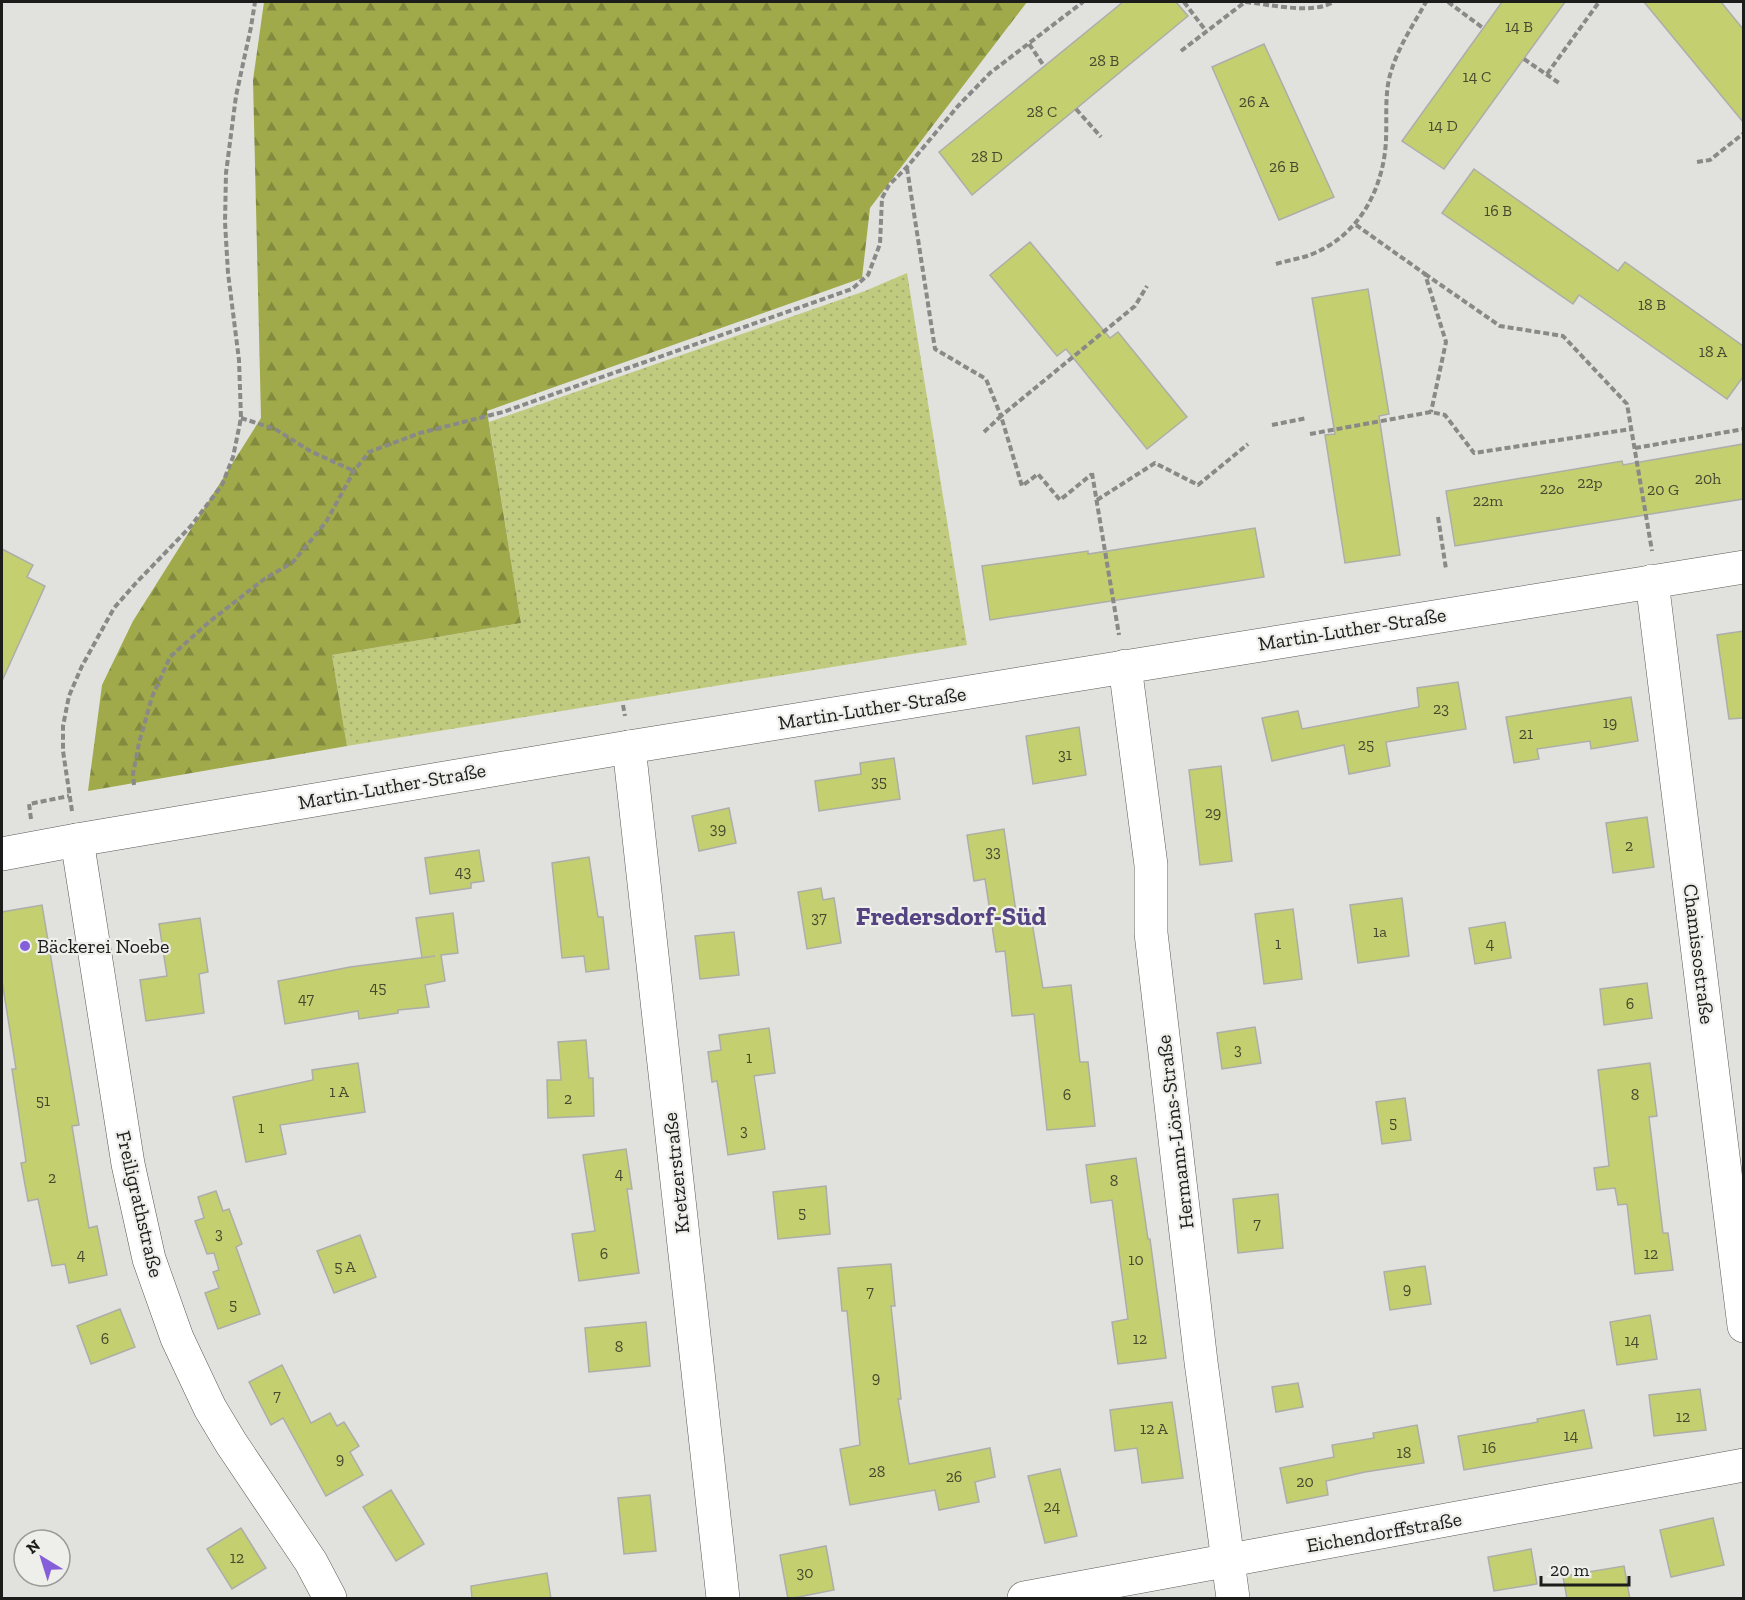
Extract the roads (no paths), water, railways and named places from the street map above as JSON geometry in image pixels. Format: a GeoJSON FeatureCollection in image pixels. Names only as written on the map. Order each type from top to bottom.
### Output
{"type":"FeatureCollection","features":[{"type":"Feature","properties":{"kind":"street","name":"Martin-Luther-Straße"},"geometry":{"type":"LineString","coordinates":[[2,854],[629,747],[1743,567]]}},
{"type":"Feature","properties":{"kind":"street","name":"Chamissostraße"},"geometry":{"type":"LineString","coordinates":[[1655,581],[1743,1326]]}},
{"type":"Feature","properties":{"kind":"street","name":"Hermann-Löns-Straße"},"geometry":{"type":"LineString","coordinates":[[1125,666],[1151,865],[1152,942],[1201,1362],[1233,1599]]}},
{"type":"Feature","properties":{"kind":"street","name":"Kretzerstraße"},"geometry":{"type":"LineString","coordinates":[[629,747],[723,1599]]}},
{"type":"Feature","properties":{"kind":"street","name":"Freiligrathstraße"},"geometry":{"type":"LineString","coordinates":[[77,840],[128,1164],[149,1259],[177,1338],[210,1408],[311,1562],[330,1599]]}},
{"type":"Feature","properties":{"kind":"street","name":"Eichendorffstraße"},"geometry":{"type":"LineString","coordinates":[[1024,1599],[1743,1465]]}},
{"type":"Feature","properties":{"kind":"place","name":"Bäckerei Noebe"},"geometry":{"type":"Point","coordinates":[25,946]}},
{"type":"Feature","properties":{"kind":"district","name":"Fredersdorf-Süd"},"geometry":{"type":"Point","coordinates":[951,916]}}]}
